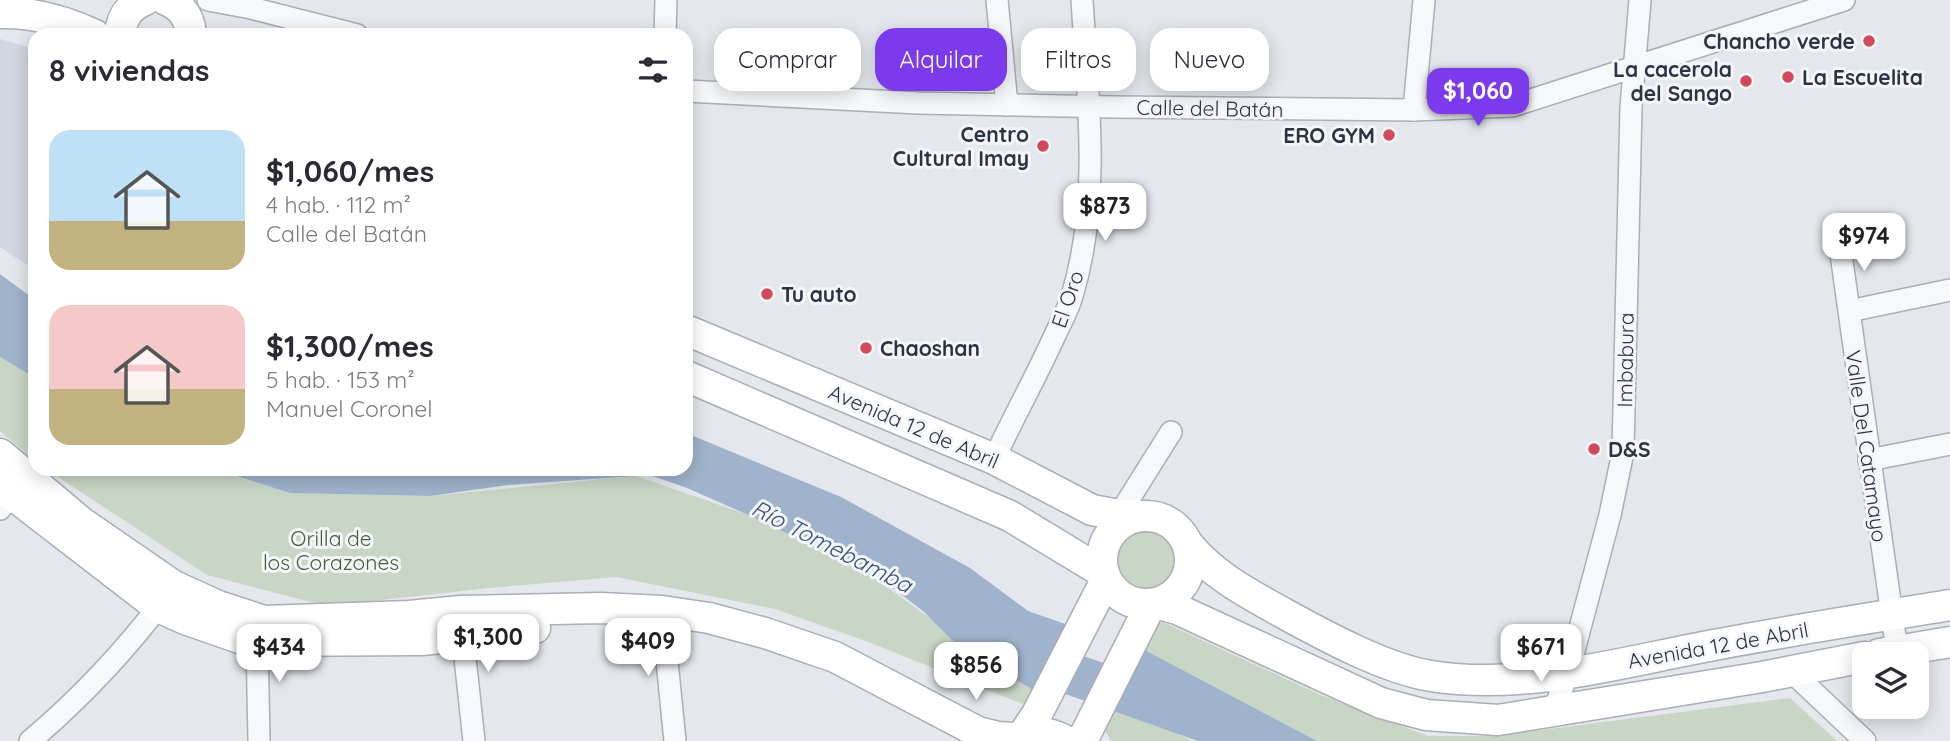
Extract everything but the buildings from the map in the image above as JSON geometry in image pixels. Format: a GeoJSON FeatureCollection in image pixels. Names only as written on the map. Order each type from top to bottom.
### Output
{"type":"FeatureCollection","features":[{"type":"Feature","properties":{"kind":"main road"},"geometry":{"type":"LineString","coordinates":[[121,28],[127,13],[145,0]]}},
{"type":"Feature","properties":{"kind":"main road"},"geometry":{"type":"LineString","coordinates":[[168,0],[184,12],[189,28]]}},
{"type":"Feature","properties":{"kind":"main road"},"geometry":{"type":"LineString","coordinates":[[0,13],[24,12],[79,28]]}},
{"type":"Feature","properties":{"kind":"main road","name":"Avenida 12 de Abril"},"geometry":{"type":"LineString","coordinates":[[693,333],[994,459],[1092,510],[1156,517],[1169,522],[1180,531],[1206,565],[1243,590],[1294,619],[1376,659],[1430,676],[1502,682],[1568,673],[1950,605]]}},
{"type":"Feature","properties":{"kind":"main road","name":"Avenida 12 de Abril"},"geometry":{"type":"LineString","coordinates":[[693,379],[1010,516],[1125,599],[1151,607],[1177,609],[1381,703],[1426,715],[1498,720],[1852,659]]}},
{"type":"Feature","properties":{"kind":"main road"},"geometry":{"type":"LineString","coordinates":[[0,454],[10,492],[81,522],[166,596],[218,606],[260,631],[409,616],[462,623],[601,608],[663,620],[810,665],[901,708],[959,741]]}},
{"type":"Feature","properties":{"kind":"main road"},"geometry":{"type":"LineString","coordinates":[[1020,734],[1037,714],[1103,581],[1102,551],[1113,531],[1131,516]]}},
{"type":"Feature","properties":{"kind":"main road"},"geometry":{"type":"LineString","coordinates":[[1082,741],[1151,607],[1178,590],[1185,580],[1190,555],[1187,543]]}},
{"type":"Feature","properties":{"kind":"main road"},"geometry":{"type":"LineString","coordinates":[[663,620],[709,618],[765,633],[818,650],[978,732],[998,737],[1038,732],[1053,734],[1066,741]]}},
{"type":"Feature","properties":{"kind":"main road"},"geometry":{"type":"LineString","coordinates":[[1929,646],[1950,642]]}},
{"type":"Feature","properties":{"kind":"street"},"geometry":{"type":"LineString","coordinates":[[168,0],[178,0]]}},
{"type":"Feature","properties":{"kind":"street"},"geometry":{"type":"LineString","coordinates":[[192,28],[198,0]]}},
{"type":"Feature","properties":{"kind":"street"},"geometry":{"type":"LineString","coordinates":[[208,0],[330,28]]}},
{"type":"Feature","properties":{"kind":"street"},"geometry":{"type":"LineString","coordinates":[[665,28],[666,0]]}},
{"type":"Feature","properties":{"kind":"street"},"geometry":{"type":"LineString","coordinates":[[997,0],[1007,105]]}},
{"type":"Feature","properties":{"kind":"street","name":"El Oro"},"geometry":{"type":"LineString","coordinates":[[994,459],[1072,298],[1084,248],[1090,196],[1089,106],[1082,0]]}},
{"type":"Feature","properties":{"kind":"street"},"geometry":{"type":"LineString","coordinates":[[1414,110],[1424,0]]}},
{"type":"Feature","properties":{"kind":"street","name":"Imbabura"},"geometry":{"type":"LineString","coordinates":[[1554,710],[1568,673],[1610,515],[1623,452],[1631,107],[1640,0]]}},
{"type":"Feature","properties":{"kind":"street","name":"Calle del Batán"},"geometry":{"type":"LineString","coordinates":[[693,91],[1007,105],[1414,110],[1513,106],[1844,0]]}},
{"type":"Feature","properties":{"kind":"street","name":"Valle Del Catamayo"},"geometry":{"type":"LineString","coordinates":[[1839,240],[1892,615],[1889,642]]}},
{"type":"Feature","properties":{"kind":"street"},"geometry":{"type":"LineString","coordinates":[[1849,311],[1950,290]]}},
{"type":"Feature","properties":{"kind":"street"},"geometry":{"type":"LineString","coordinates":[[1131,516],[1171,432]]}},
{"type":"Feature","properties":{"kind":"street"},"geometry":{"type":"LineString","coordinates":[[1869,460],[1950,444]]}},
{"type":"Feature","properties":{"kind":"street"},"geometry":{"type":"LineString","coordinates":[[30,741],[72,705],[141,632],[166,596]]}},
{"type":"Feature","properties":{"kind":"street"},"geometry":{"type":"LineString","coordinates":[[663,620],[675,741]]}},
{"type":"Feature","properties":{"kind":"street"},"geometry":{"type":"LineString","coordinates":[[462,623],[474,741]]}},
{"type":"Feature","properties":{"kind":"street"},"geometry":{"type":"LineString","coordinates":[[259,741],[260,631]]}},
{"type":"Feature","properties":{"kind":"street"},"geometry":{"type":"LineString","coordinates":[[1791,671],[1865,741]]}},
{"type":"Feature","properties":{"kind":"shaded area"},"geometry":{"type":"Polygon","coordinates":[[[0,39],[28,47],[28,265],[0,247],[0,39]]]}},
{"type":"Feature","properties":{"kind":"green space"},"geometry":{"type":"Polygon","coordinates":[[[0,357],[28,374],[28,455],[0,431],[0,357]]]}},
{"type":"Feature","properties":{"kind":"green space","name":"Orilla de los Corazones"},"geometry":{"type":"Polygon","coordinates":[[[57,476],[233,476],[290,493],[430,496],[636,476],[746,514],[862,569],[934,621],[958,646],[1036,692],[1030,707],[871,643],[775,609],[616,577],[326,606],[207,575],[57,476]]]}},
{"type":"Feature","properties":{"kind":"green space"},"geometry":{"type":"Polygon","coordinates":[[[1146,520],[1161,523],[1174,532],[1183,545],[1186,560],[1183,575],[1174,588],[1161,597],[1146,600],[1131,597],[1118,588],[1109,575],[1106,560],[1109,545],[1118,532],[1131,523],[1146,520]]]}},
{"type":"Feature","properties":{"kind":"green space"},"geometry":{"type":"Polygon","coordinates":[[[1156,619],[1323,696],[1428,736],[1494,736],[1790,698],[1837,741],[1317,741],[1141,648],[1156,619]]]}},
{"type":"Feature","properties":{"kind":"green space"},"geometry":{"type":"Polygon","coordinates":[[[1110,699],[1192,741],[1111,741],[1099,721],[1110,699]]]}},
{"type":"Feature","properties":{"kind":"water"},"geometry":{"type":"Polygon","coordinates":[[[0,274],[28,295],[28,374],[0,357],[0,274]]]}},
{"type":"Feature","properties":{"kind":"water"},"geometry":{"type":"Polygon","coordinates":[[[693,436],[841,497],[970,568],[1028,611],[1074,627],[1040,694],[958,646],[923,611],[877,576],[687,488],[653,476],[693,476],[693,436]]]}},
{"type":"Feature","properties":{"kind":"water"},"geometry":{"type":"Polygon","coordinates":[[[236,476],[636,476],[508,485],[430,496],[290,493],[236,476]]]}},
{"type":"Feature","properties":{"kind":"water"},"geometry":{"type":"Polygon","coordinates":[[[1141,648],[1317,741],[1199,741],[1110,699],[1141,648]]]}},
{"type":"Feature","properties":{"kind":"waterway","name":"Río Tomebamba"},"geometry":{"type":"LineString","coordinates":[[1021,656],[1224,728],[1250,741]]}},
{"type":"Feature","properties":{"kind":"place","name":"Chancho verde"},"geometry":{"type":"Point","coordinates":[1869,41]}},
{"type":"Feature","properties":{"kind":"place","name":"La Escuelita"},"geometry":{"type":"Point","coordinates":[1788,77]}},
{"type":"Feature","properties":{"kind":"place","name":"La cacerola del Sango"},"geometry":{"type":"Point","coordinates":[1746,81]}},
{"type":"Feature","properties":{"kind":"place","name":"ERO GYM"},"geometry":{"type":"Point","coordinates":[1389,135]}},
{"type":"Feature","properties":{"kind":"place","name":"Centro Cultural Imay"},"geometry":{"type":"Point","coordinates":[1043,146]}},
{"type":"Feature","properties":{"kind":"place","name":"Tu auto"},"geometry":{"type":"Point","coordinates":[767,294]}},
{"type":"Feature","properties":{"kind":"place","name":"Chaoshan"},"geometry":{"type":"Point","coordinates":[866,348]}},
{"type":"Feature","properties":{"kind":"place","name":"D&S"},"geometry":{"type":"Point","coordinates":[1594,449]}}]}
